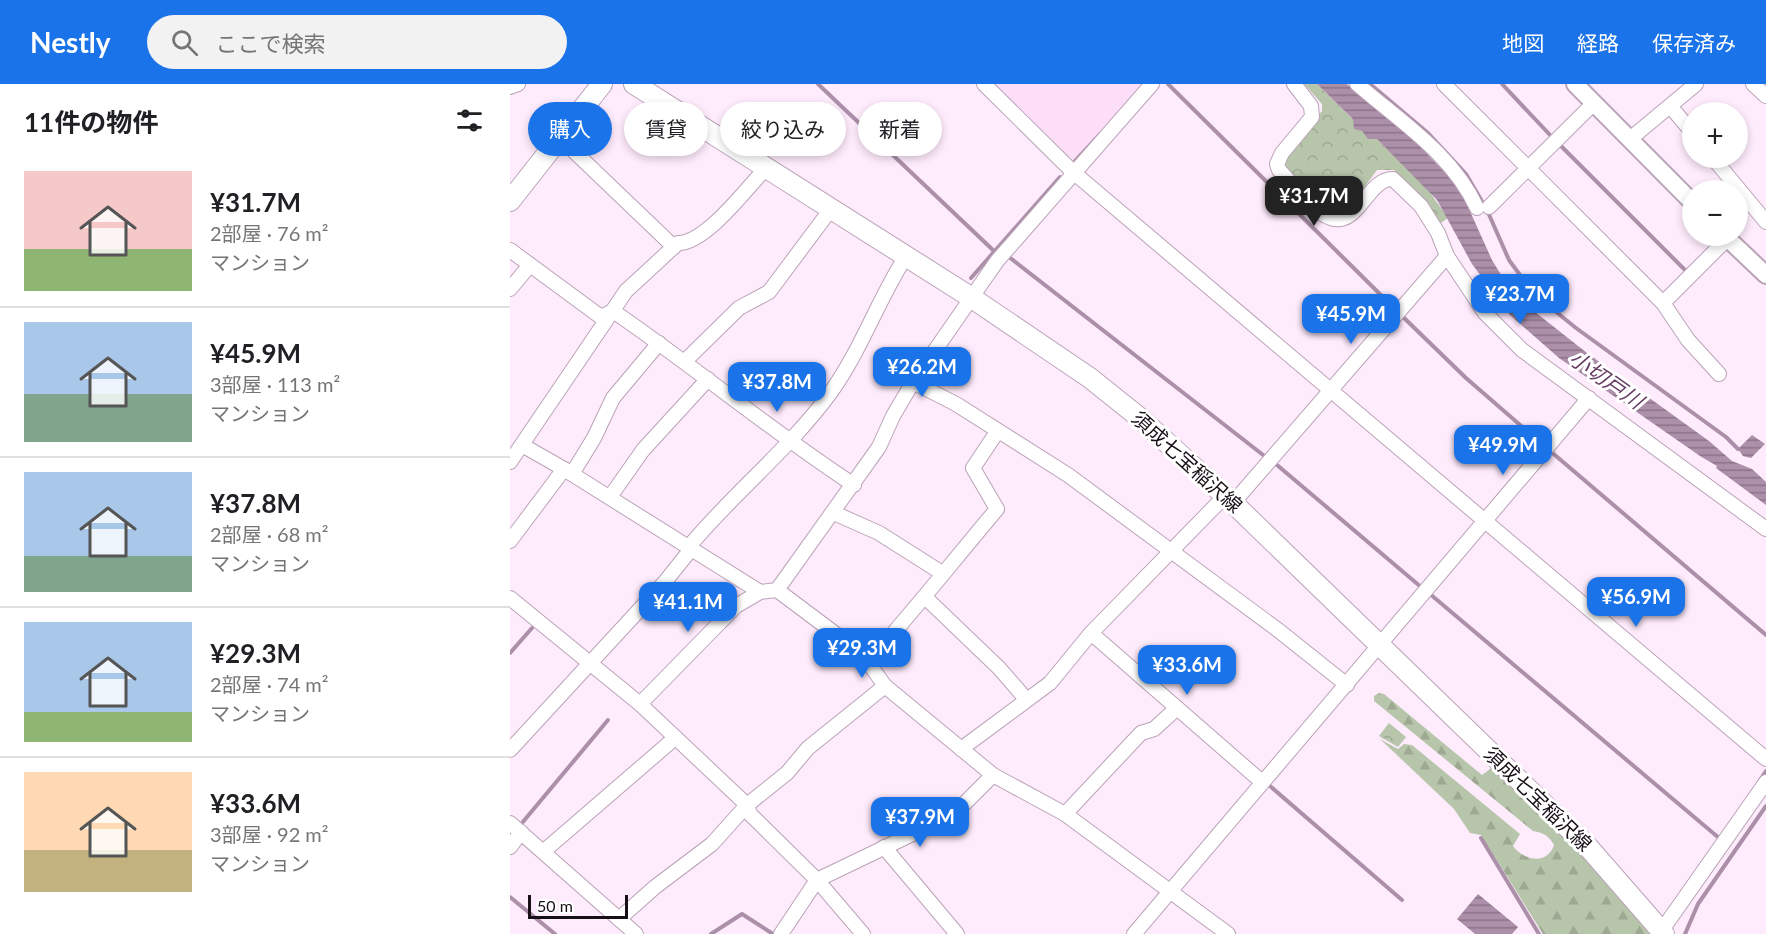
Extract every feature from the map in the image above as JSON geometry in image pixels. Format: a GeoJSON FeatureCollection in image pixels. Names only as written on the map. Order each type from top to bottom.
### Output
{"type":"FeatureCollection","features":[{"type":"Feature","properties":{"kind":"main road"},"geometry":{"type":"LineString","coordinates":[[588,102],[602,84]]}},
{"type":"Feature","properties":{"kind":"main road","name":"須成七宝稲沢線"},"geometry":{"type":"LineString","coordinates":[[640,85],[831,210],[972,298],[1090,378],[1140,418],[1229,500],[1589,848],[1663,932]]}},
{"type":"Feature","properties":{"kind":"main road"},"geometry":{"type":"LineString","coordinates":[[510,201],[546,156]]}},
{"type":"Feature","properties":{"kind":"street"},"geometry":{"type":"LineString","coordinates":[[510,87],[518,84]]}},
{"type":"Feature","properties":{"kind":"street"},"geometry":{"type":"LineString","coordinates":[[984,84],[1073,172],[1766,759]]}},
{"type":"Feature","properties":{"kind":"street"},"geometry":{"type":"LineString","coordinates":[[777,590],[854,485],[879,447],[893,416],[913,382],[997,261],[1152,84]]}},
{"type":"Feature","properties":{"kind":"street"},"geometry":{"type":"LineString","coordinates":[[1294,84],[1313,111],[1312,117],[1279,158],[1279,170],[1319,211],[1336,219],[1353,213],[1381,182],[1393,179],[1421,206],[1438,233],[1447,256],[1485,313],[1522,350],[1766,529]]}},
{"type":"Feature","properties":{"kind":"street"},"geometry":{"type":"LineString","coordinates":[[1358,84],[1441,155],[1483,208],[1528,168],[1594,103]]}},
{"type":"Feature","properties":{"kind":"street"},"geometry":{"type":"LineString","coordinates":[[1444,84],[1663,303],[1688,340],[1719,374]]}},
{"type":"Feature","properties":{"kind":"street"},"geometry":{"type":"LineString","coordinates":[[1575,84],[1682,192]]}},
{"type":"Feature","properties":{"kind":"street"},"geometry":{"type":"LineString","coordinates":[[1630,139],[1696,84]]}},
{"type":"Feature","properties":{"kind":"street"},"geometry":{"type":"LineString","coordinates":[[1753,84],[1766,96]]}},
{"type":"Feature","properties":{"kind":"street"},"geometry":{"type":"LineString","coordinates":[[1670,106],[1682,120]]}},
{"type":"Feature","properties":{"kind":"street"},"geometry":{"type":"LineString","coordinates":[[579,156],[674,247]]}},
{"type":"Feature","properties":{"kind":"street"},"geometry":{"type":"LineString","coordinates":[[510,462],[626,291],[678,243],[687,243],[722,216],[766,168]]}},
{"type":"Feature","properties":{"kind":"street"},"geometry":{"type":"LineString","coordinates":[[1721,168],[1766,222]]}},
{"type":"Feature","properties":{"kind":"street"},"geometry":{"type":"LineString","coordinates":[[685,361],[739,308],[769,292],[831,210]]}},
{"type":"Feature","properties":{"kind":"street"},"geometry":{"type":"LineString","coordinates":[[1663,303],[1718,246]]}},
{"type":"Feature","properties":{"kind":"street"},"geometry":{"type":"LineString","coordinates":[[1738,246],[1763,266]]}},
{"type":"Feature","properties":{"kind":"street"},"geometry":{"type":"LineString","coordinates":[[510,250],[601,316],[613,311]]}},
{"type":"Feature","properties":{"kind":"street"},"geometry":{"type":"LineString","coordinates":[[510,750],[664,583],[692,548],[692,543],[724,505],[788,442],[831,392],[853,354],[883,292],[906,256]]}},
{"type":"Feature","properties":{"kind":"street"},"geometry":{"type":"LineString","coordinates":[[961,748],[1050,683],[1091,633],[1171,550],[1229,500],[1332,391],[1447,256]]}},
{"type":"Feature","properties":{"kind":"street"},"geometry":{"type":"LineString","coordinates":[[510,289],[530,265]]}},
{"type":"Feature","properties":{"kind":"street"},"geometry":{"type":"LineString","coordinates":[[613,311],[685,361],[788,442],[854,485]]}},
{"type":"Feature","properties":{"kind":"street"},"geometry":{"type":"LineString","coordinates":[[510,541],[594,438],[613,398],[659,343]]}},
{"type":"Feature","properties":{"kind":"street"},"geometry":{"type":"LineString","coordinates":[[610,497],[643,450],[708,379]]}},
{"type":"Feature","properties":{"kind":"street"},"geometry":{"type":"LineString","coordinates":[[913,382],[956,405],[1068,475],[1171,550],[1347,685]]}},
{"type":"Feature","properties":{"kind":"street"},"geometry":{"type":"LineString","coordinates":[[1134,934],[1381,646],[1589,398]]}},
{"type":"Feature","properties":{"kind":"street"},"geometry":{"type":"LineString","coordinates":[[868,662],[926,598],[942,573],[997,509],[973,468],[997,432]]}},
{"type":"Feature","properties":{"kind":"street"},"geometry":{"type":"LineString","coordinates":[[522,445],[568,471],[760,592]]}},
{"type":"Feature","properties":{"kind":"street"},"geometry":{"type":"LineString","coordinates":[[834,513],[879,533],[942,573]]}},
{"type":"Feature","properties":{"kind":"street"},"geometry":{"type":"LineString","coordinates":[[640,704],[736,606],[760,592],[777,590],[849,644],[868,662],[885,686],[993,775],[1065,814],[1228,934]]}},
{"type":"Feature","properties":{"kind":"street"},"geometry":{"type":"LineString","coordinates":[[510,598],[640,704],[747,805],[750,814],[817,880],[863,934]]}},
{"type":"Feature","properties":{"kind":"street"},"geometry":{"type":"LineString","coordinates":[[926,598],[999,668],[1026,699]]}},
{"type":"Feature","properties":{"kind":"street"},"geometry":{"type":"LineString","coordinates":[[1091,633],[1262,782]]}},
{"type":"Feature","properties":{"kind":"street"},"geometry":{"type":"LineString","coordinates":[[619,919],[655,887],[712,844],[747,805],[787,773],[808,748],[885,686]]}},
{"type":"Feature","properties":{"kind":"street"},"geometry":{"type":"LineString","coordinates":[[1065,814],[1141,733],[1154,729],[1177,708]]}},
{"type":"Feature","properties":{"kind":"street"},"geometry":{"type":"LineString","coordinates":[[544,851],[675,738]]}},
{"type":"Feature","properties":{"kind":"street"},"geometry":{"type":"LineString","coordinates":[[781,934],[817,880],[954,814],[993,775]]}},
{"type":"Feature","properties":{"kind":"street"},"geometry":{"type":"LineString","coordinates":[[1663,932],[1766,782]]}},
{"type":"Feature","properties":{"kind":"street"},"geometry":{"type":"LineString","coordinates":[[510,823],[636,934]]}},
{"type":"Feature","properties":{"kind":"street"},"geometry":{"type":"LineString","coordinates":[[510,847],[521,832]]}},
{"type":"Feature","properties":{"kind":"street"},"geometry":{"type":"LineString","coordinates":[[884,847],[957,934]]}},
{"type":"Feature","properties":{"kind":"shaded area"},"geometry":{"type":"Polygon","coordinates":[[[992,84],[1142,84],[1074,160],[1071,157],[1068,160],[992,84]]]}},
{"type":"Feature","properties":{"kind":"green space"},"geometry":{"type":"Polygon","coordinates":[[[1304,84],[1317,84],[1353,119],[1358,129],[1377,139],[1424,184],[1448,218],[1438,225],[1425,204],[1394,170],[1377,170],[1354,201],[1339,209],[1330,208],[1320,202],[1299,184],[1289,172],[1283,158],[1322,111],[1322,104],[1304,84]]]}},
{"type":"Feature","properties":{"kind":"green space"},"geometry":{"type":"Polygon","coordinates":[[[1379,693],[1384,694],[1482,775],[1494,766],[1584,855],[1652,934],[1543,934],[1481,835],[1470,833],[1454,809],[1380,739],[1398,749],[1404,744],[1412,745],[1520,834],[1513,846],[1523,855],[1535,859],[1546,856],[1554,845],[1552,842],[1545,835],[1533,831],[1374,701],[1374,696],[1379,693]]]}},
{"type":"Feature","properties":{"kind":"green space"},"geometry":{"type":"Polygon","coordinates":[[[1389,723],[1406,737],[1398,747],[1379,736],[1389,723]]]}},
{"type":"Feature","properties":{"kind":"water","name":"小切戸川"},"geometry":{"type":"Polygon","coordinates":[[[1317,84],[1347,84],[1413,139],[1451,179],[1464,198],[1492,260],[1506,283],[1530,308],[1587,353],[1709,441],[1732,461],[1752,469],[1766,482],[1766,505],[1716,468],[1717,466],[1559,358],[1510,315],[1472,264],[1437,200],[1377,139],[1368,139],[1362,131],[1354,129],[1353,119],[1317,84]]]}},
{"type":"Feature","properties":{"kind":"water"},"geometry":{"type":"Polygon","coordinates":[[[1752,435],[1765,444],[1751,458],[1743,456],[1738,449],[1752,435]]]}},
{"type":"Feature","properties":{"kind":"water"},"geometry":{"type":"Polygon","coordinates":[[[1478,894],[1518,927],[1512,934],[1475,934],[1457,919],[1478,894]]]}},
{"type":"Feature","properties":{"kind":"waterway"},"geometry":{"type":"LineString","coordinates":[[818,84],[994,251]]}},
{"type":"Feature","properties":{"kind":"waterway"},"geometry":{"type":"LineString","coordinates":[[1168,84],[1395,309]]}},
{"type":"Feature","properties":{"kind":"waterway"},"geometry":{"type":"LineString","coordinates":[[1370,84],[1428,133],[1466,174],[1487,210],[1509,260],[1534,294],[1576,328],[1726,437],[1738,449]]}},
{"type":"Feature","properties":{"kind":"waterway"},"geometry":{"type":"LineString","coordinates":[[1502,84],[1551,136]]}},
{"type":"Feature","properties":{"kind":"waterway"},"geometry":{"type":"LineString","coordinates":[[1075,161],[1101,133]]}},
{"type":"Feature","properties":{"kind":"waterway"},"geometry":{"type":"LineString","coordinates":[[1559,144],[1686,271]]}},
{"type":"Feature","properties":{"kind":"waterway"},"geometry":{"type":"LineString","coordinates":[[971,278],[1060,177]]}},
{"type":"Feature","properties":{"kind":"waterway"},"geometry":{"type":"LineString","coordinates":[[1009,257],[1267,458]]}},
{"type":"Feature","properties":{"kind":"waterway"},"geometry":{"type":"LineString","coordinates":[[1401,315],[1466,378],[1543,445]]}},
{"type":"Feature","properties":{"kind":"waterway"},"geometry":{"type":"LineString","coordinates":[[1549,450],[1766,635]]}},
{"type":"Feature","properties":{"kind":"waterway"},"geometry":{"type":"LineString","coordinates":[[1277,465],[1421,587]]}},
{"type":"Feature","properties":{"kind":"waterway"},"geometry":{"type":"LineString","coordinates":[[1430,594],[1719,838]]}},
{"type":"Feature","properties":{"kind":"waterway"},"geometry":{"type":"LineString","coordinates":[[510,653],[532,628]]}},
{"type":"Feature","properties":{"kind":"waterway"},"geometry":{"type":"LineString","coordinates":[[522,823],[608,720]]}},
{"type":"Feature","properties":{"kind":"waterway"},"geometry":{"type":"LineString","coordinates":[[1760,780],[1766,771]]}},
{"type":"Feature","properties":{"kind":"waterway"},"geometry":{"type":"LineString","coordinates":[[1270,786],[1402,900]]}},
{"type":"Feature","properties":{"kind":"waterway"},"geometry":{"type":"LineString","coordinates":[[1685,934],[1698,904],[1766,806]]}},
{"type":"Feature","properties":{"kind":"waterway"},"geometry":{"type":"LineString","coordinates":[[1481,838],[1539,934]]}},
{"type":"Feature","properties":{"kind":"waterway"},"geometry":{"type":"LineString","coordinates":[[510,897],[555,934]]}},
{"type":"Feature","properties":{"kind":"waterway"},"geometry":{"type":"LineString","coordinates":[[711,934],[742,914],[773,934]]}}]}
